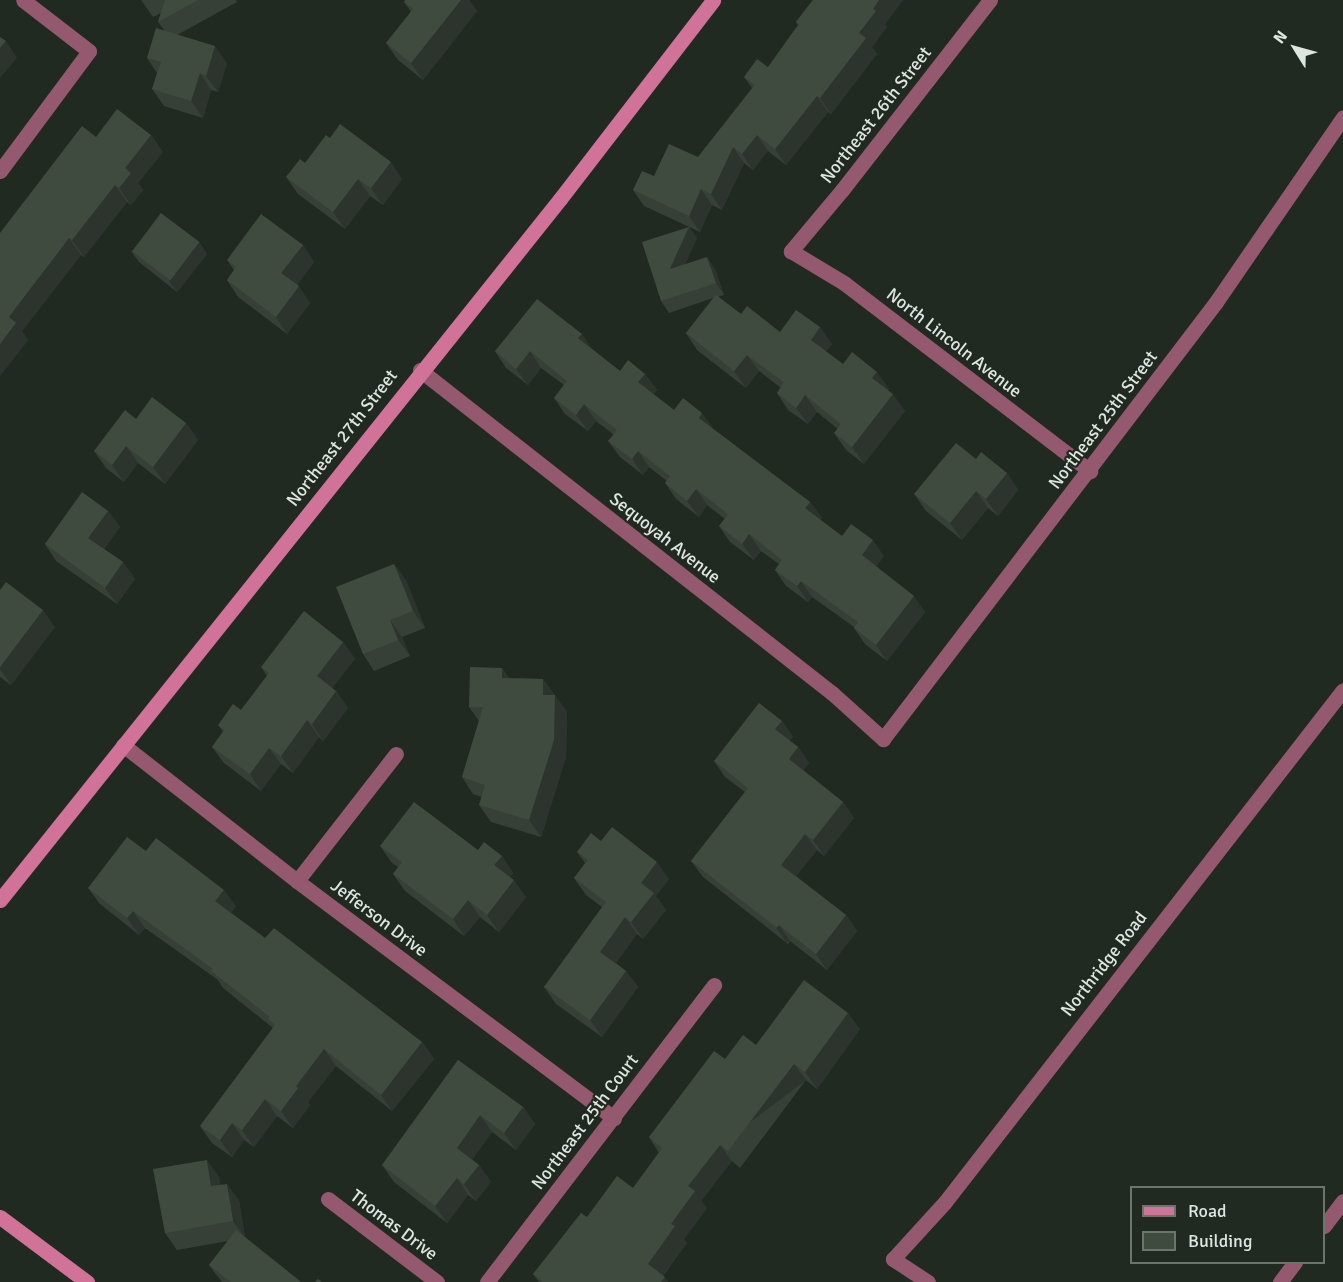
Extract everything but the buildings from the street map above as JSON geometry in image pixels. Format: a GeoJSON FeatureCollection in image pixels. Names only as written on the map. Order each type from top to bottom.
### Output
{"type":"FeatureCollection","features":[{"type":"Feature","properties":{"kind":"street"},"geometry":{"type":"LineString","coordinates":[[0,171],[88,51],[23,0]]}},
{"type":"Feature","properties":{"kind":"street","name":"Northeast 27th Street"},"geometry":{"type":"LineString","coordinates":[[0,900],[420,370],[560,199],[713,0]]}},
{"type":"Feature","properties":{"kind":"street","name":"Northeast 26th Street"},"geometry":{"type":"LineString","coordinates":[[790,251],[842,190],[990,0]]}},
{"type":"Feature","properties":{"kind":"street","name":"Northeast 25th Street"},"geometry":{"type":"LineString","coordinates":[[884,739],[1090,471],[1216,302],[1343,117]]}},
{"type":"Feature","properties":{"kind":"street","name":"North Lincoln Avenue"},"geometry":{"type":"LineString","coordinates":[[790,251],[844,283],[1090,471]]}},
{"type":"Feature","properties":{"kind":"street","name":"Sequoyah Avenue"},"geometry":{"type":"LineString","coordinates":[[420,370],[832,693],[884,739]]}},
{"type":"Feature","properties":{"kind":"street","name":"Northridge Road"},"geometry":{"type":"LineString","coordinates":[[928,1282],[893,1259],[945,1202],[1343,690]]}},
{"type":"Feature","properties":{"kind":"street","name":"Jefferson Drive"},"geometry":{"type":"LineString","coordinates":[[123,745],[297,881],[614,1118]]}},
{"type":"Feature","properties":{"kind":"street"},"geometry":{"type":"LineString","coordinates":[[297,881],[396,754]]}},
{"type":"Feature","properties":{"kind":"street","name":"Northeast 25th Court"},"geometry":{"type":"LineString","coordinates":[[487,1282],[714,986]]}},
{"type":"Feature","properties":{"kind":"street","name":"Thomas Drive"},"geometry":{"type":"LineString","coordinates":[[328,1199],[437,1282]]}},
{"type":"Feature","properties":{"kind":"street"},"geometry":{"type":"LineString","coordinates":[[1325,1224],[1343,1201]]}},
{"type":"Feature","properties":{"kind":"street"},"geometry":{"type":"LineString","coordinates":[[0,1216],[87,1282]]}},
{"type":"Feature","properties":{"kind":"street"},"geometry":{"type":"LineString","coordinates":[[1280,1282],[1294,1264]]}}]}
